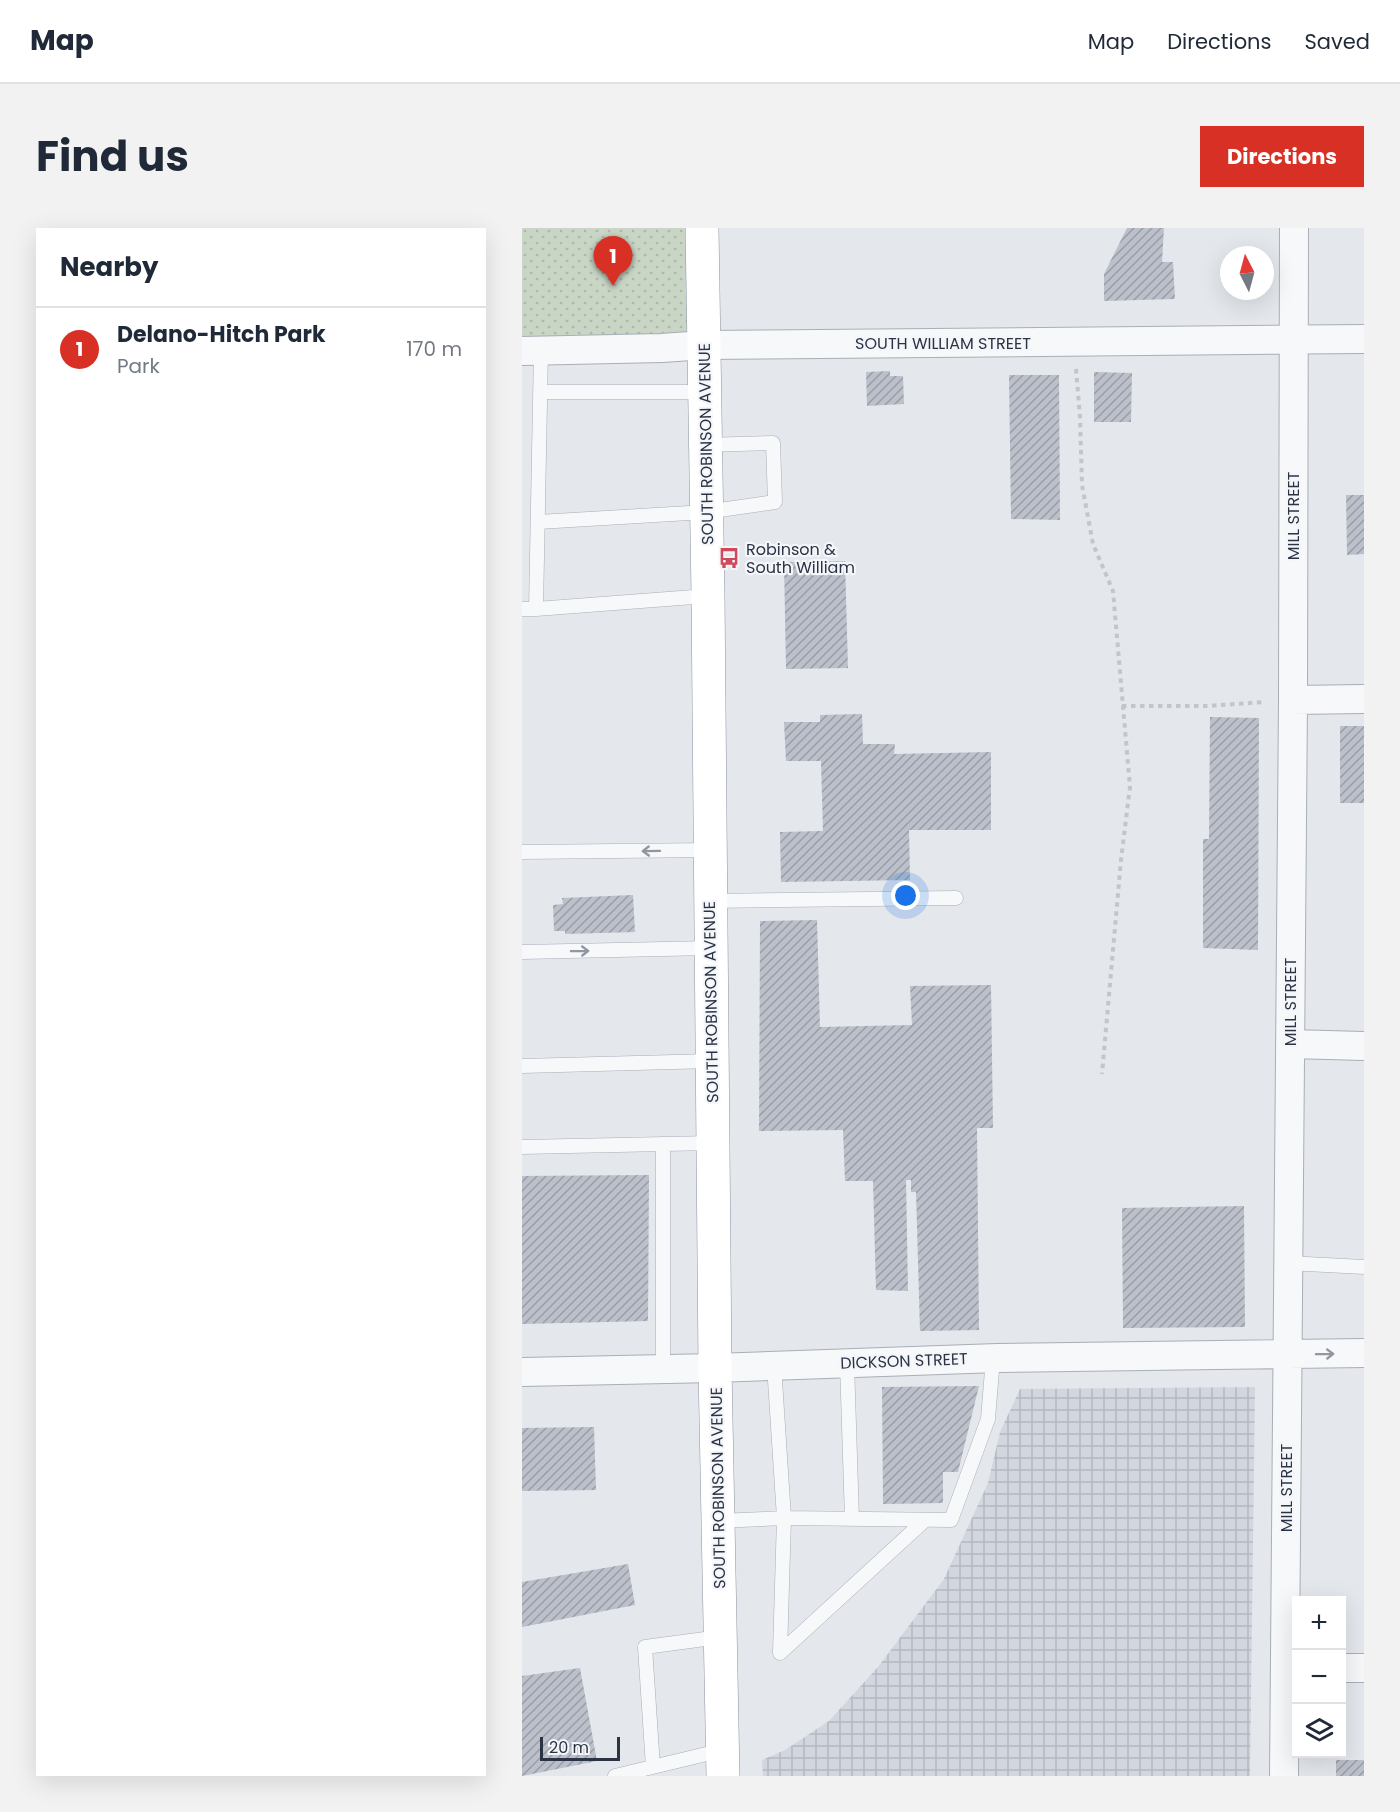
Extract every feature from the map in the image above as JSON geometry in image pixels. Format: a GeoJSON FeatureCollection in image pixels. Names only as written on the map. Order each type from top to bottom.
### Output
{"type":"FeatureCollection","features":[{"type":"Feature","properties":{"kind":"highway","name":"SOUTH ROBINSON AVENUE"},"geometry":{"type":"LineString","coordinates":[[702,228],[708,596],[715,1368],[723,1763]]}},
{"type":"Feature","properties":{"kind":"street","name":"MILL STREET"},"geometry":{"type":"LineString","coordinates":[[1284,1776],[1290,1669],[1287,1263],[1293,700],[1294,228]]}},
{"type":"Feature","properties":{"kind":"street","name":"SOUTH WILLIAM STREET"},"geometry":{"type":"LineString","coordinates":[[532,350],[705,345],[1364,339]]}},
{"type":"Feature","properties":{"kind":"street"},"geometry":{"type":"LineString","coordinates":[[1293,700],[1364,699]]}},
{"type":"Feature","properties":{"kind":"street"},"geometry":{"type":"LineString","coordinates":[[1290,1044],[1364,1046]]}},
{"type":"Feature","properties":{"kind":"street","name":"DICKSON STREET"},"geometry":{"type":"LineString","coordinates":[[522,1372],[993,1358],[1364,1353]]}},
{"type":"Feature","properties":{"kind":"street"},"geometry":{"type":"LineString","coordinates":[[1346,1668],[1364,1668]]}},
{"type":"Feature","properties":{"kind":"lane"},"geometry":{"type":"LineString","coordinates":[[532,350],[541,392],[538,522],[529,609],[708,596]]}},
{"type":"Feature","properties":{"kind":"lane"},"geometry":{"type":"LineString","coordinates":[[541,392],[705,392]]}},
{"type":"Feature","properties":{"kind":"lane"},"geometry":{"type":"LineString","coordinates":[[538,522],[706,512],[775,502],[773,443],[705,445]]}},
{"type":"Feature","properties":{"kind":"lane"},"geometry":{"type":"LineString","coordinates":[[522,852],[710,850]]}},
{"type":"Feature","properties":{"kind":"lane"},"geometry":{"type":"LineString","coordinates":[[710,901],[956,898]]}},
{"type":"Feature","properties":{"kind":"lane"},"geometry":{"type":"LineString","coordinates":[[522,952],[711,948]]}},
{"type":"Feature","properties":{"kind":"lane"},"geometry":{"type":"LineString","coordinates":[[522,1066],[712,1061]]}},
{"type":"Feature","properties":{"kind":"lane"},"geometry":{"type":"LineString","coordinates":[[522,1147],[713,1143]]}},
{"type":"Feature","properties":{"kind":"lane"},"geometry":{"type":"LineString","coordinates":[[663,1144],[663,1368]]}},
{"type":"Feature","properties":{"kind":"lane"},"geometry":{"type":"LineString","coordinates":[[1287,1263],[1364,1267]]}},
{"type":"Feature","properties":{"kind":"lane"},"geometry":{"type":"LineString","coordinates":[[718,1521],[784,1518],[951,1520],[988,1419],[993,1358]]}},
{"type":"Feature","properties":{"kind":"lane"},"geometry":{"type":"LineString","coordinates":[[847,1363],[852,1519]]}},
{"type":"Feature","properties":{"kind":"lane"},"geometry":{"type":"LineString","coordinates":[[774,1365],[784,1518],[780,1653],[925,1520]]}},
{"type":"Feature","properties":{"kind":"lane"},"geometry":{"type":"LineString","coordinates":[[653,1767],[645,1647],[721,1637]]}},
{"type":"Feature","properties":{"kind":"lane"},"geometry":{"type":"LineString","coordinates":[[615,1776],[653,1767],[723,1763]]}},
{"type":"Feature","properties":{"kind":"path"},"geometry":{"type":"LineString","coordinates":[[1074,342],[1080,417],[1082,485],[1093,544],[1113,591],[1130,787],[1102,1074]]}},
{"type":"Feature","properties":{"kind":"path"},"geometry":{"type":"LineString","coordinates":[[1122,706],[1207,706],[1293,700]]}},
{"type":"Feature","properties":{"kind":"shaded area"},"geometry":{"type":"Polygon","coordinates":[[[1255,1387],[1250,1776],[763,1776],[762,1760],[785,1750],[829,1721],[878,1667],[944,1579],[988,1483],[1000,1432],[1020,1389],[1255,1387]]]}},
{"type":"Feature","properties":{"kind":"green space"},"geometry":{"type":"Polygon","coordinates":[[[522,228],[702,228],[705,345],[522,348],[522,228]]]}},
{"type":"Feature","properties":{"kind":"building"},"geometry":{"type":"Polygon","coordinates":[[[1127,228],[1164,228],[1162,262],[1173,262],[1175,299],[1104,301],[1104,274],[1127,228]]]}},
{"type":"Feature","properties":{"kind":"building"},"geometry":{"type":"Polygon","coordinates":[[[890,371],[890,376],[903,376],[904,404],[867,406],[866,372],[890,371]]]}},
{"type":"Feature","properties":{"kind":"building"},"geometry":{"type":"Polygon","coordinates":[[[1094,372],[1132,373],[1131,422],[1094,422],[1094,372]]]}},
{"type":"Feature","properties":{"kind":"building"},"geometry":{"type":"Polygon","coordinates":[[[1009,375],[1059,375],[1060,520],[1011,519],[1009,375]]]}},
{"type":"Feature","properties":{"kind":"building"},"geometry":{"type":"Polygon","coordinates":[[[1346,495],[1364,495],[1364,554],[1347,555],[1346,495]]]}},
{"type":"Feature","properties":{"kind":"building"},"geometry":{"type":"Polygon","coordinates":[[[845,561],[848,668],[786,669],[784,562],[845,561]]]}},
{"type":"Feature","properties":{"kind":"building"},"geometry":{"type":"Polygon","coordinates":[[[862,714],[863,744],[895,744],[894,754],[991,752],[991,830],[909,830],[910,880],[781,882],[780,832],[823,831],[821,761],[786,761],[784,722],[820,722],[820,715],[862,714]]]}},
{"type":"Feature","properties":{"kind":"building"},"geometry":{"type":"Polygon","coordinates":[[[1210,717],[1259,718],[1258,950],[1203,948],[1203,839],[1209,839],[1210,717]]]}},
{"type":"Feature","properties":{"kind":"building"},"geometry":{"type":"Polygon","coordinates":[[[1340,726],[1364,726],[1364,803],[1340,803],[1340,726]]]}},
{"type":"Feature","properties":{"kind":"building"},"geometry":{"type":"Polygon","coordinates":[[[633,895],[635,932],[565,934],[565,931],[554,931],[553,905],[563,904],[562,898],[633,895]]]}},
{"type":"Feature","properties":{"kind":"building"},"geometry":{"type":"Polygon","coordinates":[[[817,920],[820,1027],[912,1025],[910,986],[991,985],[993,1128],[977,1128],[979,1330],[920,1331],[916,1192],[911,1192],[911,1180],[906,1180],[908,1291],[876,1290],[873,1181],[845,1181],[843,1130],[759,1131],[760,921],[817,920]]]}},
{"type":"Feature","properties":{"kind":"building"},"geometry":{"type":"Polygon","coordinates":[[[649,1175],[648,1321],[522,1324],[522,1176],[649,1175]]]}},
{"type":"Feature","properties":{"kind":"building"},"geometry":{"type":"Polygon","coordinates":[[[1244,1206],[1245,1327],[1123,1328],[1122,1208],[1244,1206]]]}},
{"type":"Feature","properties":{"kind":"building"},"geometry":{"type":"Polygon","coordinates":[[[979,1386],[958,1472],[943,1472],[943,1503],[883,1504],[882,1387],[979,1386]]]}},
{"type":"Feature","properties":{"kind":"building"},"geometry":{"type":"Polygon","coordinates":[[[594,1427],[596,1490],[522,1491],[522,1428],[594,1427]]]}},
{"type":"Feature","properties":{"kind":"building"},"geometry":{"type":"Polygon","coordinates":[[[628,1564],[635,1605],[522,1627],[522,1582],[628,1564]]]}},
{"type":"Feature","properties":{"kind":"building"},"geometry":{"type":"Polygon","coordinates":[[[580,1668],[597,1761],[522,1776],[522,1676],[580,1668]]]}},
{"type":"Feature","properties":{"kind":"building"},"geometry":{"type":"Polygon","coordinates":[[[1336,1760],[1364,1760],[1364,1776],[1336,1776],[1336,1760]]]}},
{"type":"Feature","properties":{"kind":"place","name":"Delano-Hitch Park"},"geometry":{"type":"Point","coordinates":[613,286]}},
{"type":"Feature","properties":{"kind":"place","name":"Robinson & South William"},"geometry":{"type":"Point","coordinates":[729,558]}}]}
